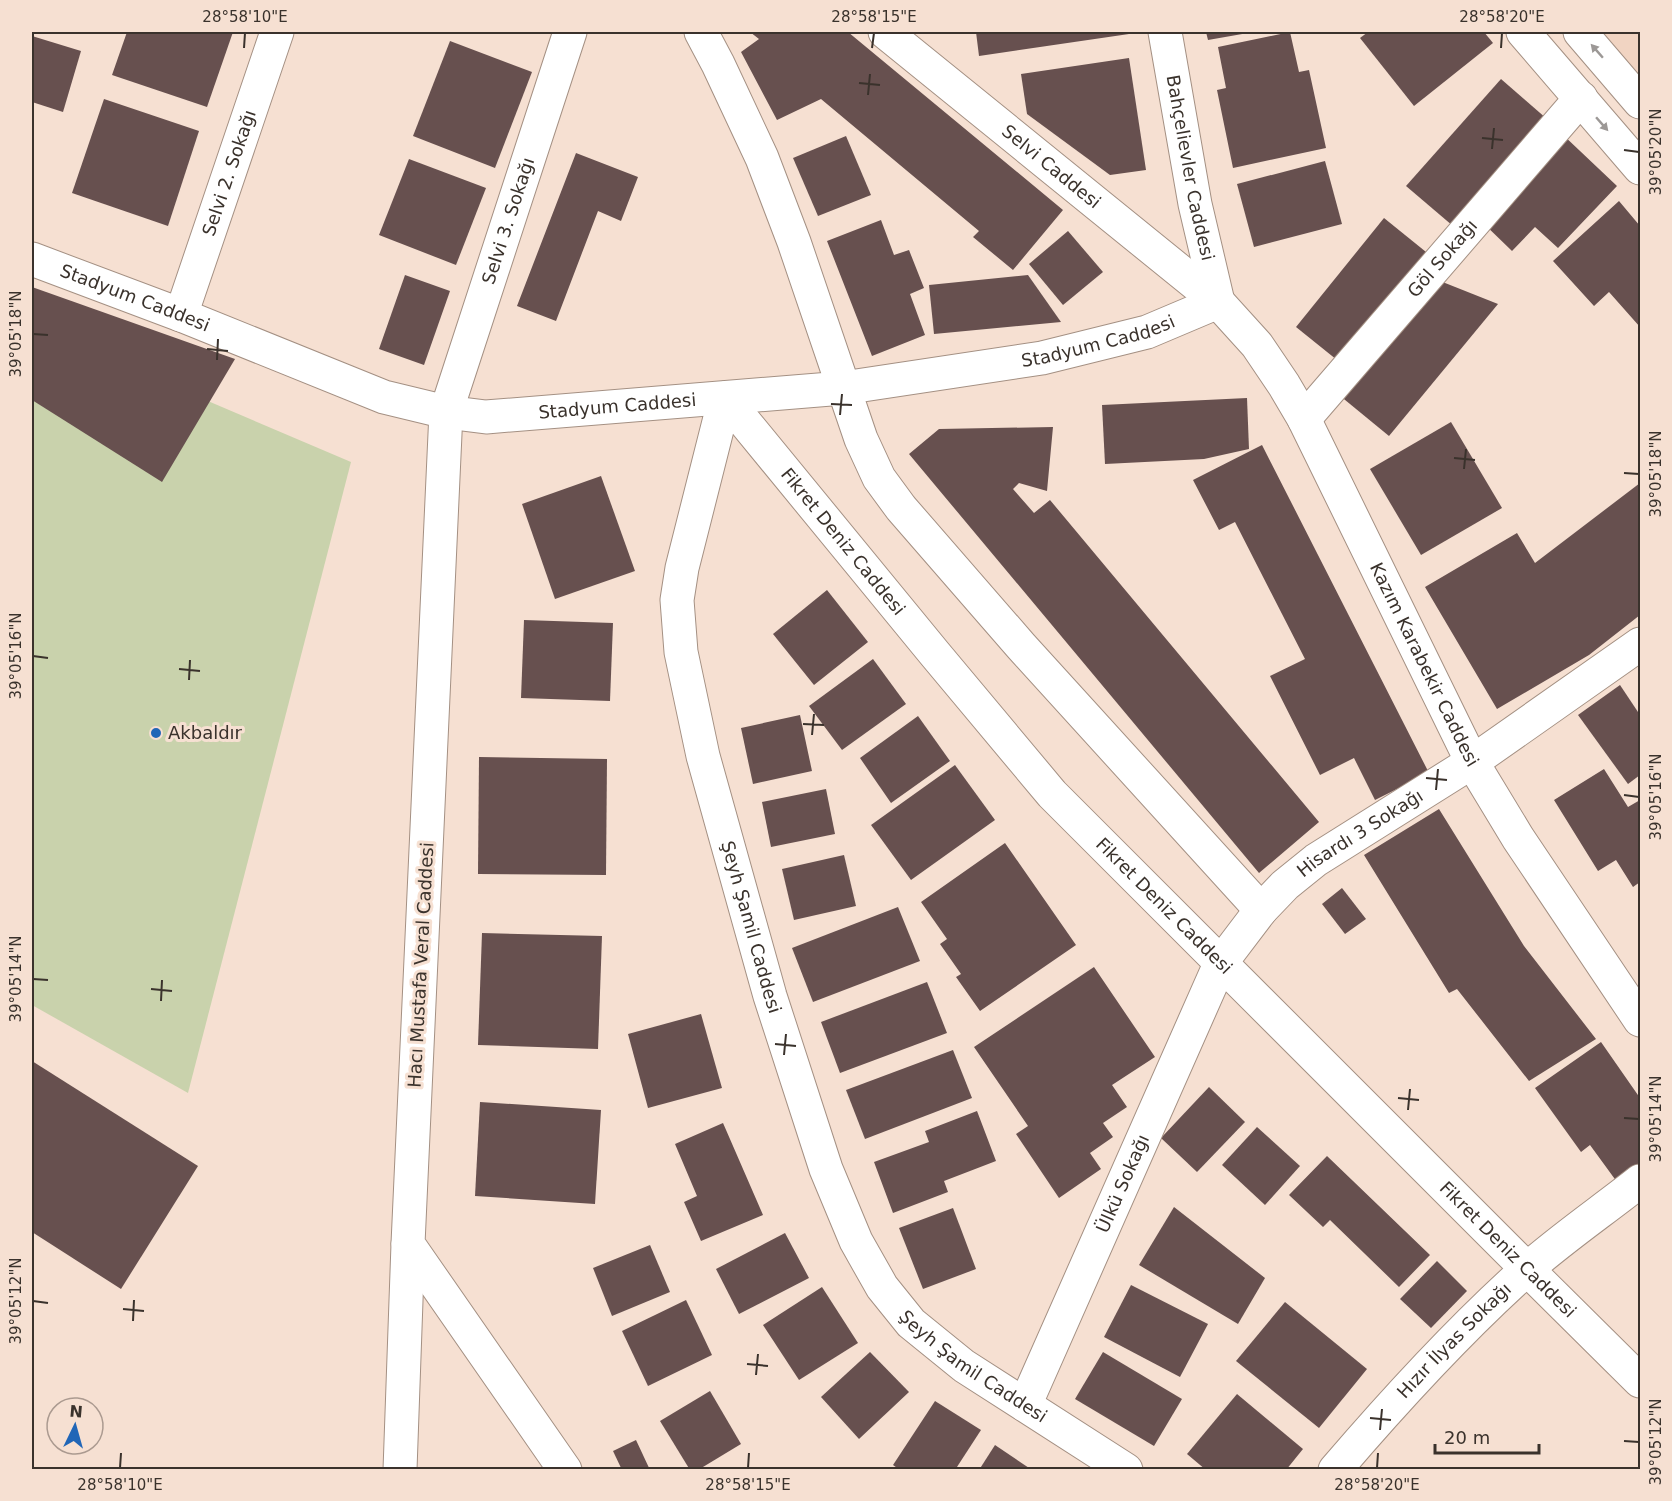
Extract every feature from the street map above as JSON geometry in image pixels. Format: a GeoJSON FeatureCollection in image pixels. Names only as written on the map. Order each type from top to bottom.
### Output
{"type":"FeatureCollection","features":[{"type":"Feature","properties":{"kind":"street","name":"Selvi 2. Sokağı"},"geometry":{"type":"LineString","coordinates":[[181,315],[277,32]]}},
{"type":"Feature","properties":{"kind":"street","name":"Selvi 3. Sokağı"},"geometry":{"type":"LineString","coordinates":[[446,412],[570,32]]}},
{"type":"Feature","properties":{"kind":"street"},"geometry":{"type":"LineString","coordinates":[[701,32],[762,158],[794,242],[861,439],[879,478],[901,508],[1021,646],[1261,910]]}},
{"type":"Feature","properties":{"kind":"street","name":"Selvi Caddesi"},"geometry":{"type":"LineString","coordinates":[[885,32],[1218,302]]}},
{"type":"Feature","properties":{"kind":"street","name":"Bahçelievler Caddesi"},"geometry":{"type":"LineString","coordinates":[[1165,32],[1195,204],[1218,302]]}},
{"type":"Feature","properties":{"kind":"street"},"geometry":{"type":"LineString","coordinates":[[1523,32],[1641,168]]}},
{"type":"Feature","properties":{"kind":"street"},"geometry":{"type":"LineString","coordinates":[[1580,32],[1641,102]]}},
{"type":"Feature","properties":{"kind":"street","name":"Göl Sokağı"},"geometry":{"type":"LineString","coordinates":[[1304,419],[1581,98]]}},
{"type":"Feature","properties":{"kind":"street","name":"Stadyum Caddesi"},"geometry":{"type":"LineString","coordinates":[[32,259],[181,315],[384,397],[446,412],[486,417],[843,388],[1042,358],[1146,332],[1218,302]]}},
{"type":"Feature","properties":{"kind":"street","name":"Kazım Karabekir Caddesi"},"geometry":{"type":"LineString","coordinates":[[1218,302],[1257,345],[1284,385],[1304,419],[1472,762],[1518,838],[1641,1020]]}},
{"type":"Feature","properties":{"kind":"street","name":"Fikret Deniz Caddesi"},"geometry":{"type":"LineString","coordinates":[[725,398],[1052,794],[1220,964],[1641,1381]]}},
{"type":"Feature","properties":{"kind":"street","name":"Şeyh Şamil Caddesi"},"geometry":{"type":"LineString","coordinates":[[725,398],[682,568],[677,600],[681,652],[703,756],[770,996],[826,1168],[856,1241],[882,1287],[911,1323],[964,1366],[1126,1470]]}},
{"type":"Feature","properties":{"kind":"street","name":"Hacı Mustafa Veral Caddesi"},"geometry":{"type":"LineString","coordinates":[[400,1470],[408,1244],[446,412]]}},
{"type":"Feature","properties":{"kind":"street","name":"Hisardı 3 Sokağı"},"geometry":{"type":"LineString","coordinates":[[1220,964],[1261,910],[1285,885],[1316,860],[1472,762],[1641,644]]}},
{"type":"Feature","properties":{"kind":"street","name":"Ülkü Sokağı"},"geometry":{"type":"LineString","coordinates":[[1025,1406],[1220,964]]}},
{"type":"Feature","properties":{"kind":"street","name":"Hızır İlyas Sokağı"},"geometry":{"type":"LineString","coordinates":[[1335,1470],[1470,1322],[1527,1269],[1641,1181]]}},
{"type":"Feature","properties":{"kind":"street"},"geometry":{"type":"LineString","coordinates":[[408,1244],[565,1470]]}},
{"type":"Feature","properties":{"kind":"shaded area"},"geometry":{"type":"Polygon","coordinates":[[[1603,32],[1640,32],[1640,78],[1603,32]]]}},
{"type":"Feature","properties":{"kind":"green space","name":"Akbaldır"},"geometry":{"type":"Polygon","coordinates":[[[32,326],[351,462],[188,1093],[32,1005],[32,326]]]}},
{"type":"Feature","properties":{"kind":"building"},"geometry":{"type":"Polygon","coordinates":[[[127,32],[233,32],[207,107],[112,75],[127,32]]]}},
{"type":"Feature","properties":{"kind":"building"},"geometry":{"type":"Polygon","coordinates":[[[750,32],[848,32],[1063,210],[1013,270],[973,237],[979,231],[821,99],[777,120],[741,52],[759,39],[750,32]]]}},
{"type":"Feature","properties":{"kind":"building"},"geometry":{"type":"Polygon","coordinates":[[[976,32],[1128,32],[1129,34],[979,56],[976,32]]]}},
{"type":"Feature","properties":{"kind":"building"},"geometry":{"type":"Polygon","coordinates":[[[1206,32],[1247,32],[1248,33],[1208,40],[1206,32]]]}},
{"type":"Feature","properties":{"kind":"building"},"geometry":{"type":"Polygon","coordinates":[[[1290,32],[1299,72],[1309,70],[1326,148],[1233,168],[1217,90],[1226,88],[1218,47],[1290,32]]]}},
{"type":"Feature","properties":{"kind":"building"},"geometry":{"type":"Polygon","coordinates":[[[1368,32],[1484,32],[1493,43],[1414,106],[1360,38],[1368,32]]]}},
{"type":"Feature","properties":{"kind":"building"},"geometry":{"type":"Polygon","coordinates":[[[32,36],[81,51],[63,112],[32,102],[32,36]]]}},
{"type":"Feature","properties":{"kind":"building"},"geometry":{"type":"Polygon","coordinates":[[[450,41],[532,72],[495,168],[413,136],[450,41]]]}},
{"type":"Feature","properties":{"kind":"building"},"geometry":{"type":"Polygon","coordinates":[[[1129,58],[1146,170],[1110,175],[1027,114],[1021,74],[1129,58]]]}},
{"type":"Feature","properties":{"kind":"building"},"geometry":{"type":"Polygon","coordinates":[[[1501,79],[1547,119],[1453,226],[1406,186],[1501,79]]]}},
{"type":"Feature","properties":{"kind":"building"},"geometry":{"type":"Polygon","coordinates":[[[104,99],[199,131],[168,226],[72,193],[104,99]]]}},
{"type":"Feature","properties":{"kind":"building"},"geometry":{"type":"Polygon","coordinates":[[[1561,133],[1617,186],[1558,248],[1535,227],[1512,251],[1479,219],[1561,133]]]}},
{"type":"Feature","properties":{"kind":"building"},"geometry":{"type":"Polygon","coordinates":[[[846,136],[871,195],[818,216],[793,158],[846,136]]]}},
{"type":"Feature","properties":{"kind":"building"},"geometry":{"type":"Polygon","coordinates":[[[576,153],[638,177],[621,221],[598,211],[556,321],[517,306],[576,153]]]}},
{"type":"Feature","properties":{"kind":"building"},"geometry":{"type":"Polygon","coordinates":[[[409,159],[486,188],[456,265],[379,235],[409,159]]]}},
{"type":"Feature","properties":{"kind":"building"},"geometry":{"type":"Polygon","coordinates":[[[1325,161],[1342,224],[1254,247],[1237,184],[1325,161]]]}},
{"type":"Feature","properties":{"kind":"building"},"geometry":{"type":"Polygon","coordinates":[[[1619,201],[1640,226],[1640,327],[1609,292],[1594,306],[1553,261],[1619,201]]]}},
{"type":"Feature","properties":{"kind":"building"},"geometry":{"type":"Polygon","coordinates":[[[1384,218],[1431,256],[1342,364],[1296,327],[1384,218]]]}},
{"type":"Feature","properties":{"kind":"building"},"geometry":{"type":"Polygon","coordinates":[[[881,220],[894,255],[909,250],[924,288],[910,294],[925,335],[872,356],[827,241],[881,220]]]}},
{"type":"Feature","properties":{"kind":"building"},"geometry":{"type":"Polygon","coordinates":[[[1068,231],[1103,272],[1063,305],[1029,264],[1068,231]]]}},
{"type":"Feature","properties":{"kind":"building"},"geometry":{"type":"Polygon","coordinates":[[[405,275],[450,291],[424,365],[379,349],[405,275]]]}},
{"type":"Feature","properties":{"kind":"building"},"geometry":{"type":"Polygon","coordinates":[[[1028,275],[1061,322],[934,334],[929,285],[1028,275]]]}},
{"type":"Feature","properties":{"kind":"building"},"geometry":{"type":"Polygon","coordinates":[[[1435,279],[1498,304],[1389,436],[1339,395],[1435,279]]]}},
{"type":"Feature","properties":{"kind":"building"},"geometry":{"type":"Polygon","coordinates":[[[32,287],[235,359],[162,482],[32,400],[32,287]]]}},
{"type":"Feature","properties":{"kind":"building"},"geometry":{"type":"Polygon","coordinates":[[[1247,398],[1249,449],[1204,459],[1105,464],[1102,405],[1247,398]]]}},
{"type":"Feature","properties":{"kind":"building"},"geometry":{"type":"Polygon","coordinates":[[[1451,422],[1502,508],[1421,555],[1370,469],[1451,422]]]}},
{"type":"Feature","properties":{"kind":"building"},"geometry":{"type":"Polygon","coordinates":[[[1053,427],[1047,491],[1019,483],[1013,489],[1034,513],[1050,500],[1319,822],[1259,873],[909,454],[939,429],[1053,427]]]}},
{"type":"Feature","properties":{"kind":"building"},"geometry":{"type":"Polygon","coordinates":[[[1262,445],[1429,773],[1375,800],[1354,758],[1320,775],[1270,676],[1305,659],[1235,522],[1219,530],[1193,480],[1262,445]]]}},
{"type":"Feature","properties":{"kind":"building"},"geometry":{"type":"Polygon","coordinates":[[[601,476],[635,571],[555,599],[522,504],[601,476]]]}},
{"type":"Feature","properties":{"kind":"building"},"geometry":{"type":"Polygon","coordinates":[[[1640,483],[1640,615],[1589,655],[1497,709],[1425,587],[1517,533],[1535,563],[1640,483]]]}},
{"type":"Feature","properties":{"kind":"building"},"geometry":{"type":"Polygon","coordinates":[[[827,590],[868,642],[814,685],[773,634],[827,590]]]}},
{"type":"Feature","properties":{"kind":"building"},"geometry":{"type":"Polygon","coordinates":[[[524,620],[613,623],[610,701],[521,698],[524,620]]]}},
{"type":"Feature","properties":{"kind":"building"},"geometry":{"type":"Polygon","coordinates":[[[873,659],[906,704],[842,750],[809,706],[873,659]]]}},
{"type":"Feature","properties":{"kind":"building"},"geometry":{"type":"Polygon","coordinates":[[[1620,685],[1640,715],[1640,775],[1628,784],[1578,715],[1620,685]]]}},
{"type":"Feature","properties":{"kind":"building"},"geometry":{"type":"Polygon","coordinates":[[[800,715],[812,771],[753,784],[741,728],[800,715]]]}},
{"type":"Feature","properties":{"kind":"building"},"geometry":{"type":"Polygon","coordinates":[[[918,716],[950,761],[891,803],[860,758],[918,716]]]}},
{"type":"Feature","properties":{"kind":"building"},"geometry":{"type":"Polygon","coordinates":[[[479,757],[607,759],[606,875],[478,874],[479,757]]]}},
{"type":"Feature","properties":{"kind":"building"},"geometry":{"type":"Polygon","coordinates":[[[955,765],[995,820],[911,880],[871,825],[955,765]]]}},
{"type":"Feature","properties":{"kind":"building"},"geometry":{"type":"Polygon","coordinates":[[[1604,769],[1628,807],[1640,800],[1640,882],[1633,887],[1616,860],[1598,871],[1554,800],[1604,769]]]}},
{"type":"Feature","properties":{"kind":"building"},"geometry":{"type":"Polygon","coordinates":[[[826,789],[835,834],[771,847],[762,802],[826,789]]]}},
{"type":"Feature","properties":{"kind":"building"},"geometry":{"type":"Polygon","coordinates":[[[1439,809],[1524,946],[1596,1039],[1529,1081],[1457,989],[1449,993],[1364,855],[1439,809]]]}},
{"type":"Feature","properties":{"kind":"building"},"geometry":{"type":"Polygon","coordinates":[[[1005,843],[1076,945],[980,1011],[956,977],[961,974],[940,944],[947,939],[921,902],[1005,843]]]}},
{"type":"Feature","properties":{"kind":"building"},"geometry":{"type":"Polygon","coordinates":[[[844,855],[856,906],[794,920],[782,869],[844,855]]]}},
{"type":"Feature","properties":{"kind":"building"},"geometry":{"type":"Polygon","coordinates":[[[1342,888],[1366,919],[1345,934],[1322,904],[1342,888]]]}},
{"type":"Feature","properties":{"kind":"building"},"geometry":{"type":"Polygon","coordinates":[[[898,907],[920,961],[813,1002],[792,948],[898,907]]]}},
{"type":"Feature","properties":{"kind":"building"},"geometry":{"type":"Polygon","coordinates":[[[482,933],[602,936],[598,1049],[478,1045],[482,933]]]}},
{"type":"Feature","properties":{"kind":"building"},"geometry":{"type":"Polygon","coordinates":[[[1094,967],[1155,1057],[1112,1085],[1127,1107],[1103,1123],[1113,1137],[1090,1153],[1101,1169],[1059,1198],[1016,1134],[1028,1126],[974,1047],[1094,967]]]}},
{"type":"Feature","properties":{"kind":"building"},"geometry":{"type":"Polygon","coordinates":[[[927,982],[947,1033],[840,1073],[821,1022],[927,982]]]}},
{"type":"Feature","properties":{"kind":"building"},"geometry":{"type":"Polygon","coordinates":[[[701,1014],[722,1088],[648,1108],[628,1034],[701,1014]]]}},
{"type":"Feature","properties":{"kind":"building"},"geometry":{"type":"Polygon","coordinates":[[[1601,1042],[1640,1098],[1640,1165],[1617,1182],[1590,1145],[1581,1152],[1535,1088],[1601,1042]]]}},
{"type":"Feature","properties":{"kind":"building"},"geometry":{"type":"Polygon","coordinates":[[[953,1050],[972,1098],[865,1139],[846,1090],[953,1050]]]}},
{"type":"Feature","properties":{"kind":"building"},"geometry":{"type":"Polygon","coordinates":[[[32,1061],[198,1166],[121,1289],[32,1232],[32,1061]]]}},
{"type":"Feature","properties":{"kind":"building"},"geometry":{"type":"Polygon","coordinates":[[[1209,1087],[1245,1122],[1197,1172],[1161,1138],[1209,1087]]]}},
{"type":"Feature","properties":{"kind":"building"},"geometry":{"type":"Polygon","coordinates":[[[480,1102],[601,1110],[595,1204],[475,1196],[480,1102]]]}},
{"type":"Feature","properties":{"kind":"building"},"geometry":{"type":"Polygon","coordinates":[[[977,1111],[996,1161],[944,1181],[948,1192],[893,1213],[874,1162],[929,1142],[925,1131],[977,1111]]]}},
{"type":"Feature","properties":{"kind":"building"},"geometry":{"type":"Polygon","coordinates":[[[723,1123],[763,1215],[701,1241],[684,1202],[697,1196],[675,1144],[723,1123]]]}},
{"type":"Feature","properties":{"kind":"building"},"geometry":{"type":"Polygon","coordinates":[[[1257,1127],[1300,1166],[1265,1205],[1222,1165],[1257,1127]]]}},
{"type":"Feature","properties":{"kind":"building"},"geometry":{"type":"Polygon","coordinates":[[[1327,1156],[1430,1255],[1399,1287],[1330,1220],[1323,1227],[1289,1195],[1327,1156]]]}},
{"type":"Feature","properties":{"kind":"building"},"geometry":{"type":"Polygon","coordinates":[[[1174,1207],[1265,1278],[1238,1324],[1139,1265],[1174,1207]]]}},
{"type":"Feature","properties":{"kind":"building"},"geometry":{"type":"Polygon","coordinates":[[[953,1208],[976,1269],[923,1289],[899,1228],[953,1208]]]}},
{"type":"Feature","properties":{"kind":"building"},"geometry":{"type":"Polygon","coordinates":[[[785,1233],[809,1278],[739,1314],[716,1269],[785,1233]]]}},
{"type":"Feature","properties":{"kind":"building"},"geometry":{"type":"Polygon","coordinates":[[[650,1245],[670,1292],[612,1316],[593,1268],[650,1245]]]}},
{"type":"Feature","properties":{"kind":"building"},"geometry":{"type":"Polygon","coordinates":[[[1437,1261],[1467,1291],[1431,1328],[1400,1299],[1437,1261]]]}},
{"type":"Feature","properties":{"kind":"building"},"geometry":{"type":"Polygon","coordinates":[[[1131,1285],[1208,1324],[1180,1377],[1104,1337],[1131,1285]]]}},
{"type":"Feature","properties":{"kind":"building"},"geometry":{"type":"Polygon","coordinates":[[[822,1287],[858,1343],[799,1380],[763,1325],[822,1287]]]}},
{"type":"Feature","properties":{"kind":"building"},"geometry":{"type":"Polygon","coordinates":[[[686,1300],[712,1355],[648,1386],[622,1331],[686,1300]]]}},
{"type":"Feature","properties":{"kind":"building"},"geometry":{"type":"Polygon","coordinates":[[[1285,1302],[1367,1369],[1319,1428],[1236,1361],[1285,1302]]]}},
{"type":"Feature","properties":{"kind":"building"},"geometry":{"type":"Polygon","coordinates":[[[870,1352],[909,1392],[859,1439],[821,1397],[870,1352]]]}},
{"type":"Feature","properties":{"kind":"building"},"geometry":{"type":"Polygon","coordinates":[[[1103,1352],[1182,1399],[1154,1446],[1075,1399],[1103,1352]]]}},
{"type":"Feature","properties":{"kind":"building"},"geometry":{"type":"Polygon","coordinates":[[[710,1391],[741,1444],[698,1470],[690,1470],[660,1421],[710,1391]]]}},
{"type":"Feature","properties":{"kind":"building"},"geometry":{"type":"Polygon","coordinates":[[[1237,1394],[1303,1449],[1286,1470],[1206,1470],[1187,1454],[1237,1394]]]}},
{"type":"Feature","properties":{"kind":"building"},"geometry":{"type":"Polygon","coordinates":[[[935,1401],[981,1430],[955,1470],[900,1470],[893,1465],[935,1401]]]}},
{"type":"Feature","properties":{"kind":"building"},"geometry":{"type":"Polygon","coordinates":[[[636,1440],[650,1470],[622,1470],[613,1451],[636,1440]]]}},
{"type":"Feature","properties":{"kind":"building"},"geometry":{"type":"Polygon","coordinates":[[[995,1445],[1032,1470],[979,1470],[995,1445]]]}},
{"type":"Feature","properties":{"kind":"place","name":"Akbaldır"},"geometry":{"type":"Point","coordinates":[156,733]}}]}
